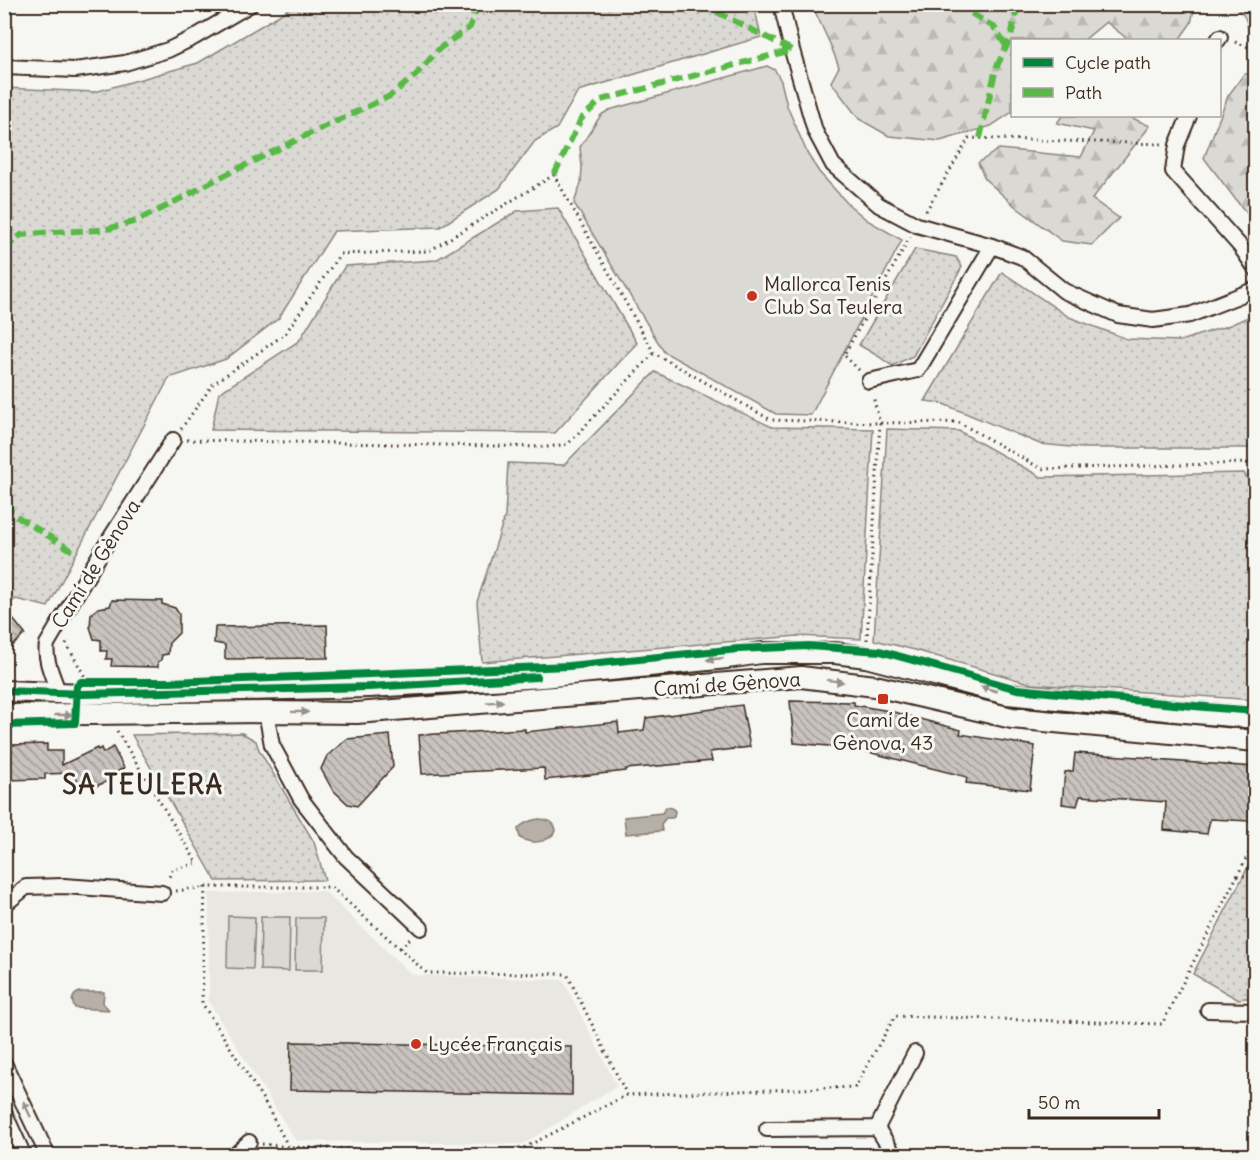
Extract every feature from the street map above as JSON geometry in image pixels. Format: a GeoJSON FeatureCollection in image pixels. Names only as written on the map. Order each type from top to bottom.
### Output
{"type":"FeatureCollection","features":[{"type":"Feature","properties":{"kind":"street"},"geometry":{"type":"LineString","coordinates":[[4,67],[75,70],[125,63],[168,50],[251,4]]}},
{"type":"Feature","properties":{"kind":"street"},"geometry":{"type":"LineString","coordinates":[[781,4],[814,131],[833,165],[879,205],[917,225],[1022,257],[1064,291],[1119,315],[1153,320],[1190,315],[1256,289]]}},
{"type":"Feature","properties":{"kind":"street"},"geometry":{"type":"LineString","coordinates":[[1189,117],[1177,145],[1173,171],[1240,246],[1256,269]]}},
{"type":"Feature","properties":{"kind":"street"},"geometry":{"type":"LineString","coordinates":[[869,381],[918,370],[992,246]]}},
{"type":"Feature","properties":{"kind":"street","name":"Camí de Gènova"},"geometry":{"type":"LineString","coordinates":[[73,690],[46,657],[47,644],[102,551],[173,440]]}},
{"type":"Feature","properties":{"kind":"street","name":"Camí de Gènova"},"geometry":{"type":"LineString","coordinates":[[4,691],[392,686],[542,676],[761,653],[835,653],[866,657],[1007,694],[1256,718]]}},
{"type":"Feature","properties":{"kind":"street","name":"Camí de Gènova"},"geometry":{"type":"LineString","coordinates":[[4,715],[357,713],[801,677],[875,686],[1012,718],[1256,741]]}},
{"type":"Feature","properties":{"kind":"street"},"geometry":{"type":"LineString","coordinates":[[266,712],[272,745],[301,799],[346,857],[421,928]]}},
{"type":"Feature","properties":{"kind":"street"},"geometry":{"type":"LineString","coordinates":[[4,905],[26,887],[64,886],[162,893]]}},
{"type":"Feature","properties":{"kind":"street"},"geometry":{"type":"LineString","coordinates":[[1208,1010],[1256,1011]]}},
{"type":"Feature","properties":{"kind":"street"},"geometry":{"type":"LineString","coordinates":[[877,1128],[915,1053]]}},
{"type":"Feature","properties":{"kind":"street"},"geometry":{"type":"LineString","coordinates":[[4,1063],[48,1155]]}},
{"type":"Feature","properties":{"kind":"street"},"geometry":{"type":"LineString","coordinates":[[4,1112],[24,1155]]}},
{"type":"Feature","properties":{"kind":"street"},"geometry":{"type":"LineString","coordinates":[[767,1129],[877,1128]]}},
{"type":"Feature","properties":{"kind":"street"},"geometry":{"type":"LineString","coordinates":[[877,1128],[895,1155]]}},
{"type":"Feature","properties":{"kind":"street"},"geometry":{"type":"LineString","coordinates":[[234,1155],[249,1142]]}},
{"type":"Feature","properties":{"kind":"path"},"geometry":{"type":"LineString","coordinates":[[1221,40],[1256,50]]}},
{"type":"Feature","properties":{"kind":"path"},"geometry":{"type":"LineString","coordinates":[[866,657],[880,423],[869,381],[844,355],[969,138],[1177,145]]}},
{"type":"Feature","properties":{"kind":"path"},"geometry":{"type":"LineString","coordinates":[[173,440],[213,384],[285,334],[340,254],[429,251],[554,175]]}},
{"type":"Feature","properties":{"kind":"path"},"geometry":{"type":"LineString","coordinates":[[173,440],[547,447],[568,444],[654,353]]}},
{"type":"Feature","properties":{"kind":"path"},"geometry":{"type":"LineString","coordinates":[[1247,464],[1256,477]]}},
{"type":"Feature","properties":{"kind":"path"},"geometry":{"type":"LineString","coordinates":[[64,639],[85,676],[73,690]]}},
{"type":"Feature","properties":{"kind":"path"},"geometry":{"type":"LineString","coordinates":[[73,690],[95,682]]}},
{"type":"Feature","properties":{"kind":"path"},"geometry":{"type":"LineString","coordinates":[[116,730],[197,863],[172,870],[162,893]]}},
{"type":"Feature","properties":{"kind":"path"},"geometry":{"type":"LineString","coordinates":[[249,1142],[289,1147],[512,1155],[627,1095],[855,1087],[895,1016],[1162,1024],[1256,840]]}},
{"type":"Feature","properties":{"kind":"path"},"geometry":{"type":"LineString","coordinates":[[1237,876],[1256,876]]}},
{"type":"Feature","properties":{"kind":"path"},"geometry":{"type":"LineString","coordinates":[[162,893],[205,887],[331,887],[427,973],[567,974],[627,1095]]}},
{"type":"Feature","properties":{"kind":"path"},"geometry":{"type":"LineString","coordinates":[[205,887],[202,1003],[264,1101],[289,1147]]}},
{"type":"Feature","properties":{"kind":"shaded area"},"geometry":{"type":"Polygon","coordinates":[[[666,807],[675,811],[674,817],[666,818],[661,824],[662,831],[626,834],[624,817],[662,813],[666,807]]]}},
{"type":"Feature","properties":{"kind":"shaded area"},"geometry":{"type":"Polygon","coordinates":[[[539,819],[553,823],[556,831],[540,842],[530,842],[520,838],[518,829],[520,827],[539,819]]]}},
{"type":"Feature","properties":{"kind":"shaded area","name":"Lycée Français"},"geometry":{"type":"Polygon","coordinates":[[[324,891],[412,975],[563,980],[617,1086],[523,1144],[296,1141],[209,1002],[209,893],[324,891]]]}},
{"type":"Feature","properties":{"kind":"shaded area"},"geometry":{"type":"Polygon","coordinates":[[[80,992],[104,992],[103,1003],[109,1010],[75,1008],[73,999],[80,992]]]}},
{"type":"Feature","properties":{"kind":"green space"},"geometry":{"type":"Polygon","coordinates":[[[813,4],[1195,5],[1191,23],[1180,39],[1128,39],[1106,22],[1085,39],[1011,39],[1011,113],[991,126],[940,141],[889,136],[859,119],[831,82],[839,67],[813,4]]]}},
{"type":"Feature","properties":{"kind":"green space"},"geometry":{"type":"Polygon","coordinates":[[[294,5],[754,5],[761,37],[578,91],[557,128],[535,141],[499,189],[440,227],[334,231],[279,318],[226,359],[169,378],[48,607],[16,599],[5,606],[5,88],[95,92],[198,63],[294,5]]]}},
{"type":"Feature","properties":{"kind":"green space"},"geometry":{"type":"Polygon","coordinates":[[[1226,5],[1255,5],[1255,42],[1248,39],[1248,27],[1242,13],[1226,5]]]}},
{"type":"Feature","properties":{"kind":"green space","name":"Mallorca Tenis Club Sa Teulera"},"geometry":{"type":"Polygon","coordinates":[[[767,66],[775,70],[781,81],[787,106],[808,155],[819,172],[848,204],[867,220],[902,240],[811,415],[776,414],[664,352],[574,203],[581,183],[580,147],[601,115],[609,110],[767,66]]]}},
{"type":"Feature","properties":{"kind":"green space"},"geometry":{"type":"Polygon","coordinates":[[[1244,74],[1255,74],[1255,222],[1204,158],[1228,96],[1244,74]]]}},
{"type":"Feature","properties":{"kind":"green space"},"geometry":{"type":"Polygon","coordinates":[[[1061,117],[1130,117],[1150,126],[1092,199],[1119,218],[1092,245],[1062,241],[1016,207],[985,179],[978,163],[999,149],[1081,157],[1094,131],[1057,123],[1061,117]]]}},
{"type":"Feature","properties":{"kind":"green space"},"geometry":{"type":"Polygon","coordinates":[[[558,208],[637,343],[555,433],[211,430],[219,393],[299,341],[345,266],[436,260],[517,211],[558,208]]]}},
{"type":"Feature","properties":{"kind":"green space"},"geometry":{"type":"Polygon","coordinates":[[[915,249],[956,257],[962,267],[913,356],[892,366],[859,345],[915,249]]]}},
{"type":"Feature","properties":{"kind":"green space"},"geometry":{"type":"Polygon","coordinates":[[[1002,272],[1069,317],[1127,339],[1180,341],[1230,325],[1255,314],[1255,447],[1082,448],[1040,444],[941,403],[925,401],[1002,272]]]}},
{"type":"Feature","properties":{"kind":"green space"},"geometry":{"type":"Polygon","coordinates":[[[655,372],[772,427],[873,429],[861,639],[798,636],[482,662],[477,602],[505,516],[508,463],[564,465],[655,372]]]}},
{"type":"Feature","properties":{"kind":"green space"},"geometry":{"type":"Polygon","coordinates":[[[887,429],[959,431],[1041,477],[1244,473],[1256,493],[1255,700],[1032,684],[874,640],[887,429]]]}},
{"type":"Feature","properties":{"kind":"green space"},"geometry":{"type":"Polygon","coordinates":[[[242,733],[256,741],[259,750],[314,842],[325,880],[216,881],[132,735],[242,733]]]}},
{"type":"Feature","properties":{"kind":"green space"},"geometry":{"type":"Polygon","coordinates":[[[1255,853],[1255,997],[1237,999],[1193,974],[1255,853]]]}},
{"type":"Feature","properties":{"kind":"green space"},"geometry":{"type":"Polygon","coordinates":[[[228,916],[255,917],[253,969],[227,968],[228,916]]]}},
{"type":"Feature","properties":{"kind":"green space"},"geometry":{"type":"Polygon","coordinates":[[[261,917],[290,917],[289,971],[260,970],[261,917]]]}},
{"type":"Feature","properties":{"kind":"green space"},"geometry":{"type":"Polygon","coordinates":[[[296,918],[324,918],[323,970],[295,970],[296,918]]]}},
{"type":"Feature","properties":{"kind":"building"},"geometry":{"type":"Polygon","coordinates":[[[112,600],[162,601],[162,604],[175,608],[179,614],[179,633],[169,643],[168,654],[162,655],[158,667],[111,666],[112,659],[106,659],[107,651],[101,651],[101,640],[94,639],[90,627],[91,614],[98,608],[110,606],[112,600]]]}},
{"type":"Feature","properties":{"kind":"building"},"geometry":{"type":"Polygon","coordinates":[[[4,608],[25,634],[4,654],[4,608]]]}},
{"type":"Feature","properties":{"kind":"building"},"geometry":{"type":"Polygon","coordinates":[[[327,625],[328,658],[225,659],[225,645],[214,643],[215,627],[327,625]]]}},
{"type":"Feature","properties":{"kind":"building"},"geometry":{"type":"Polygon","coordinates":[[[790,701],[854,702],[854,705],[890,711],[961,730],[960,734],[1035,746],[1030,790],[966,783],[967,777],[852,748],[794,743],[790,701]]]}},
{"type":"Feature","properties":{"kind":"building"},"geometry":{"type":"Polygon","coordinates":[[[742,705],[750,747],[710,752],[712,761],[545,780],[544,768],[422,774],[419,735],[525,729],[525,732],[618,722],[619,733],[644,730],[646,718],[742,705]]]}},
{"type":"Feature","properties":{"kind":"building"},"geometry":{"type":"Polygon","coordinates":[[[390,735],[393,767],[357,806],[348,804],[332,789],[321,769],[327,756],[347,739],[390,735]]]}},
{"type":"Feature","properties":{"kind":"building"},"geometry":{"type":"Polygon","coordinates":[[[47,744],[47,751],[62,751],[62,765],[97,748],[98,750],[101,748],[103,753],[113,747],[124,768],[111,775],[113,779],[96,786],[94,782],[81,788],[74,773],[45,774],[45,779],[5,780],[4,749],[9,749],[9,745],[47,744]]]}},
{"type":"Feature","properties":{"kind":"building"},"geometry":{"type":"Polygon","coordinates":[[[1075,753],[1256,767],[1256,799],[1249,799],[1250,821],[1210,819],[1207,834],[1164,830],[1166,802],[1080,796],[1077,806],[1062,804],[1065,772],[1073,771],[1075,753]]]}},
{"type":"Feature","properties":{"kind":"building"},"geometry":{"type":"Polygon","coordinates":[[[291,1042],[572,1047],[572,1095],[290,1090],[291,1042]]]}},
{"type":"Feature","properties":{"kind":"marked path"},"geometry":{"type":"LineString","coordinates":[[4,249],[21,235],[103,230],[137,221],[217,179],[390,96],[415,76],[440,48],[470,27],[478,4]]}},
{"type":"Feature","properties":{"kind":"marked path"},"geometry":{"type":"LineString","coordinates":[[554,175],[581,119],[601,100],[792,50],[701,4]]}},
{"type":"Feature","properties":{"kind":"marked path"},"geometry":{"type":"LineString","coordinates":[[956,4],[994,27],[1006,46]]}},
{"type":"Feature","properties":{"kind":"marked path"},"geometry":{"type":"LineString","coordinates":[[980,138],[996,68],[1011,37],[1018,4]]}},
{"type":"Feature","properties":{"kind":"marked path"},"geometry":{"type":"LineString","coordinates":[[4,503],[16,516],[76,553]]}},
{"type":"Feature","properties":{"kind":"cycle path"},"geometry":{"type":"LineString","coordinates":[[4,725],[75,723],[77,686],[81,682],[170,682],[569,666],[738,649],[809,646],[880,651],[1017,689],[1256,711]]}},
{"type":"Feature","properties":{"kind":"cycle path"},"geometry":{"type":"LineString","coordinates":[[4,691],[84,694],[369,687],[537,677]]}},
{"type":"Feature","properties":{"kind":"place","name":"Mallorca Tenis Club Sa Teulera"},"geometry":{"type":"Point","coordinates":[752,296]}},
{"type":"Feature","properties":{"kind":"place","name":"Camí de Gènova, 43"},"geometry":{"type":"Point","coordinates":[883,699]}},
{"type":"Feature","properties":{"kind":"place","name":"Lycée Français"},"geometry":{"type":"Point","coordinates":[416,1044]}},
{"type":"Feature","properties":{"kind":"district","name":"SA TEULERA"},"geometry":{"type":"Point","coordinates":[143,785]}}]}
